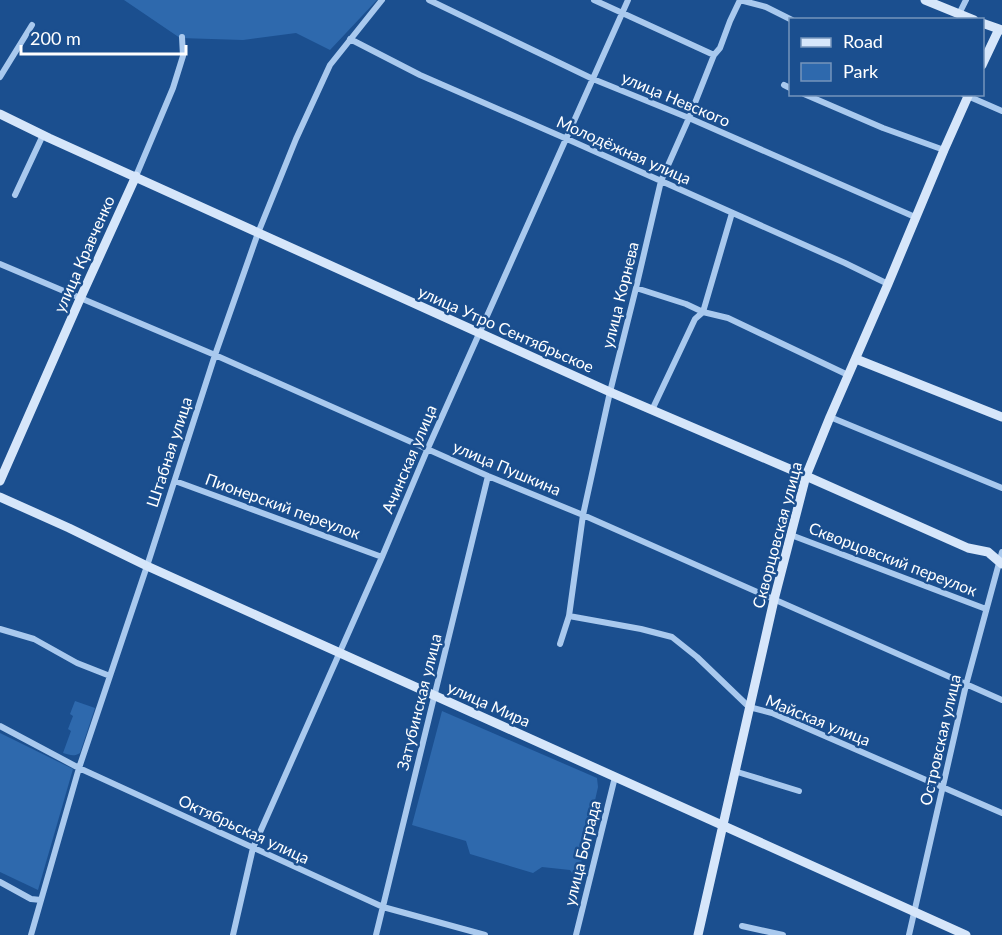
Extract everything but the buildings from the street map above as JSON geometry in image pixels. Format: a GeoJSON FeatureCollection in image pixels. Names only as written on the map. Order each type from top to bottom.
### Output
{"type":"FeatureCollection","features":[{"type":"Feature","properties":{"kind":"street","name":"Штабная улица"},"geometry":{"type":"LineString","coordinates":[[31,935],[79,768],[215,355],[258,233],[296,139],[330,65],[382,0]]}},
{"type":"Feature","properties":{"kind":"street","name":"улица Невского"},"geometry":{"type":"LineString","coordinates":[[429,0],[593,79],[689,118],[915,217]]}},
{"type":"Feature","properties":{"kind":"street"},"geometry":{"type":"LineString","coordinates":[[594,0],[714,55]]}},
{"type":"Feature","properties":{"kind":"street","name":"Ачинская улица"},"geometry":{"type":"LineString","coordinates":[[232,935],[253,848],[628,0]]}},
{"type":"Feature","properties":{"kind":"street"},"geometry":{"type":"LineString","coordinates":[[740,0],[766,7],[789,18]]}},
{"type":"Feature","properties":{"kind":"street","name":"улица Корнева"},"geometry":{"type":"LineString","coordinates":[[560,644],[569,616],[583,515],[661,181],[714,55],[720,48],[740,0]]}},
{"type":"Feature","properties":{"kind":"street"},"geometry":{"type":"LineString","coordinates":[[924,0],[969,18]]}},
{"type":"Feature","properties":{"kind":"street"},"geometry":{"type":"LineString","coordinates":[[959,14],[966,0]]}},
{"type":"Feature","properties":{"kind":"street"},"geometry":{"type":"LineString","coordinates":[[984,24],[1000,29],[984,61]]}},
{"type":"Feature","properties":{"kind":"street"},"geometry":{"type":"LineString","coordinates":[[0,77],[32,25]]}},
{"type":"Feature","properties":{"kind":"street","name":"улица Кравченко"},"geometry":{"type":"LineString","coordinates":[[0,481],[173,88],[183,56],[182,37]]}},
{"type":"Feature","properties":{"kind":"street","name":"Молодёжная улица"},"geometry":{"type":"LineString","coordinates":[[350,39],[420,75],[888,284]]}},
{"type":"Feature","properties":{"kind":"street"},"geometry":{"type":"LineString","coordinates":[[809,96],[883,128],[944,150]]}},
{"type":"Feature","properties":{"kind":"street","name":"Скворцовская улица"},"geometry":{"type":"LineString","coordinates":[[698,935],[774,600],[806,476],[967,96]]}},
{"type":"Feature","properties":{"kind":"street"},"geometry":{"type":"LineString","coordinates":[[969,96],[1002,111]]}},
{"type":"Feature","properties":{"kind":"street","name":"улица Утро Сентябрьское"},"geometry":{"type":"LineString","coordinates":[[0,114],[610,392],[968,548],[988,552],[1001,559]]}},
{"type":"Feature","properties":{"kind":"street"},"geometry":{"type":"LineString","coordinates":[[15,195],[43,135]]}},
{"type":"Feature","properties":{"kind":"street"},"geometry":{"type":"LineString","coordinates":[[652,410],[695,319],[703,312],[732,213]]}},
{"type":"Feature","properties":{"kind":"street","name":"улица Пушкина"},"geometry":{"type":"LineString","coordinates":[[0,264],[583,515],[1002,700]]}},
{"type":"Feature","properties":{"kind":"street"},"geometry":{"type":"LineString","coordinates":[[636,288],[703,312],[728,318],[848,375]]}},
{"type":"Feature","properties":{"kind":"street"},"geometry":{"type":"LineString","coordinates":[[856,359],[1002,417]]}},
{"type":"Feature","properties":{"kind":"street"},"geometry":{"type":"LineString","coordinates":[[830,417],[1002,488]]}},
{"type":"Feature","properties":{"kind":"street","name":"Затубинская улица"},"geometry":{"type":"LineString","coordinates":[[376,935],[488,476]]}},
{"type":"Feature","properties":{"kind":"street","name":"Пионерский переулок"},"geometry":{"type":"LineString","coordinates":[[175,480],[382,557]]}},
{"type":"Feature","properties":{"kind":"street","name":"улица Мира"},"geometry":{"type":"LineString","coordinates":[[0,497],[147,566],[966,935]]}},
{"type":"Feature","properties":{"kind":"street","name":"Скворцовский переулок"},"geometry":{"type":"LineString","coordinates":[[791,535],[986,609]]}},
{"type":"Feature","properties":{"kind":"street","name":"Островская улица"},"geometry":{"type":"LineString","coordinates":[[909,935],[966,685],[1001,559]]}},
{"type":"Feature","properties":{"kind":"street","name":"Майская улица"},"geometry":{"type":"LineString","coordinates":[[569,616],[672,637],[697,657],[749,707],[772,713],[1002,813]]}},
{"type":"Feature","properties":{"kind":"street"},"geometry":{"type":"LineString","coordinates":[[0,629],[34,639],[77,663],[110,676]]}},
{"type":"Feature","properties":{"kind":"street","name":"Октябрьская улица"},"geometry":{"type":"LineString","coordinates":[[0,726],[79,768],[382,907],[485,935]]}},
{"type":"Feature","properties":{"kind":"street"},"geometry":{"type":"LineString","coordinates":[[734,771],[799,791]]}},
{"type":"Feature","properties":{"kind":"street","name":"улица Бограда"},"geometry":{"type":"LineString","coordinates":[[576,935],[615,777]]}},
{"type":"Feature","properties":{"kind":"street"},"geometry":{"type":"LineString","coordinates":[[0,882],[31,899],[41,900]]}},
{"type":"Feature","properties":{"kind":"street"},"geometry":{"type":"LineString","coordinates":[[742,926],[783,935]]}},
{"type":"Feature","properties":{"kind":"green space"},"geometry":{"type":"Polygon","coordinates":[[[124,0],[377,0],[330,50],[296,33],[243,40],[180,38],[124,0]]]}},
{"type":"Feature","properties":{"kind":"green space"},"geometry":{"type":"Polygon","coordinates":[[[75,701],[95,708],[80,753],[72,755],[63,753],[71,731],[68,729],[73,716],[70,714],[75,701]]]}},
{"type":"Feature","properties":{"kind":"green space"},"geometry":{"type":"Polygon","coordinates":[[[442,711],[597,778],[598,787],[577,881],[570,870],[542,867],[533,873],[470,854],[466,841],[412,825],[442,711]]]}},
{"type":"Feature","properties":{"kind":"green space"},"geometry":{"type":"Polygon","coordinates":[[[0,733],[73,769],[38,890],[0,872],[0,733]]]}}]}
